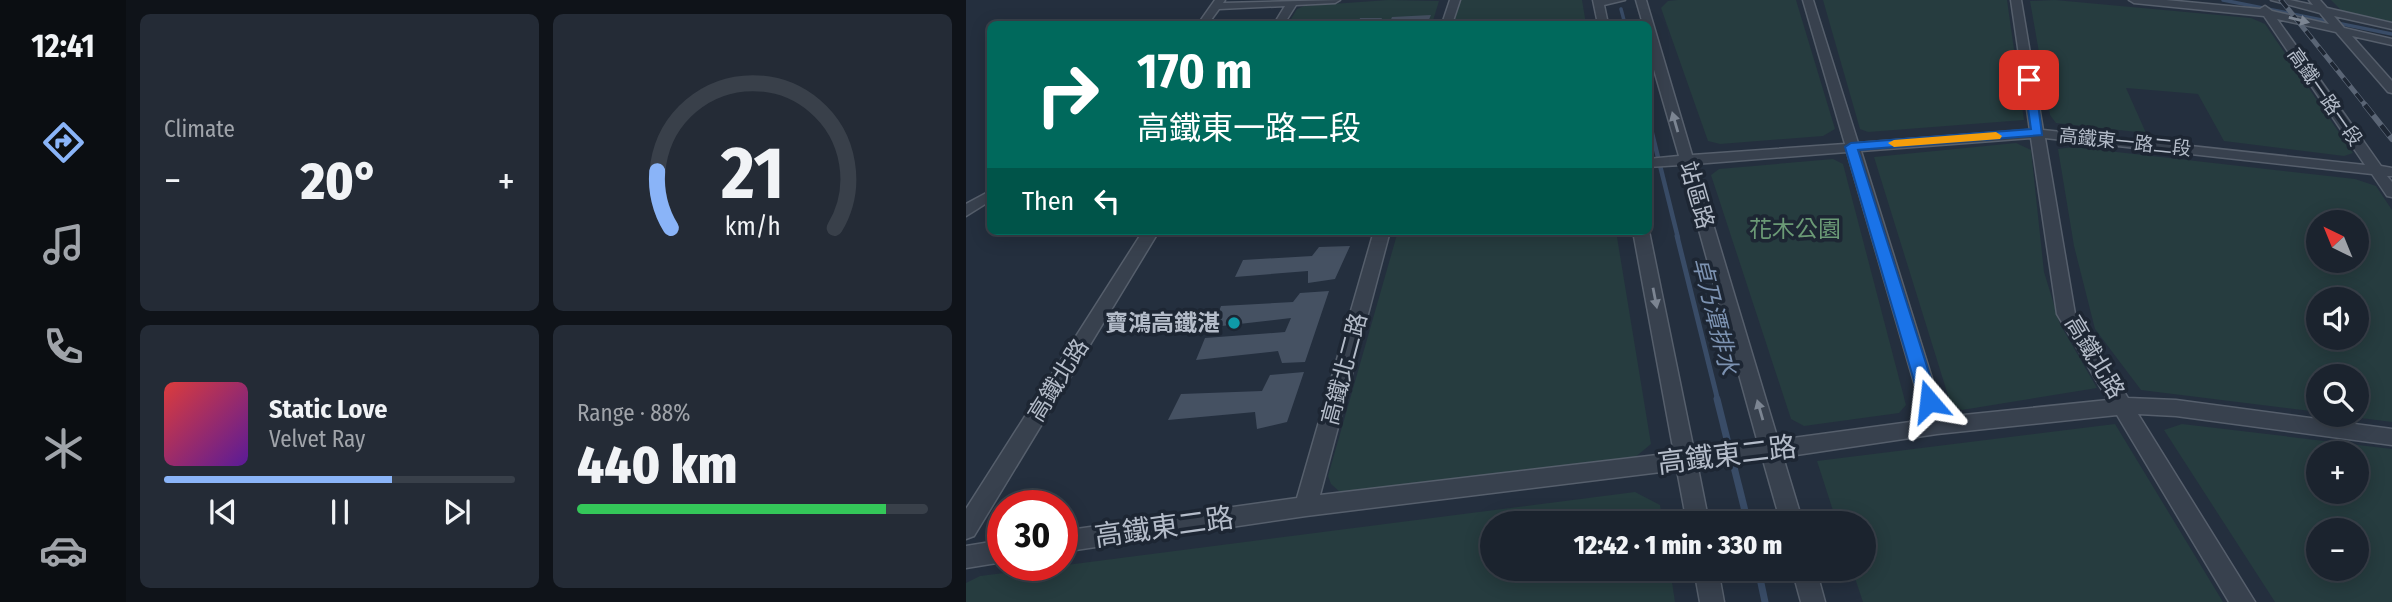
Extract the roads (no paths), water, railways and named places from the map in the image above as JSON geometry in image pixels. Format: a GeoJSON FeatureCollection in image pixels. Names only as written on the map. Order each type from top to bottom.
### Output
{"type":"FeatureCollection","features":[{"type":"Feature","properties":{"kind":"street"},"geometry":{"type":"LineString","coordinates":[[1204,21],[1218,3],[1335,0]]}},
{"type":"Feature","properties":{"kind":"street"},"geometry":{"type":"LineString","coordinates":[[1448,21],[1455,0]]}},
{"type":"Feature","properties":{"kind":"street"},"geometry":{"type":"LineString","coordinates":[[1602,21],[1598,1],[1620,0]]}},
{"type":"Feature","properties":{"kind":"street","name":"站區路"},"geometry":{"type":"LineString","coordinates":[[1641,0],[1647,21]]}},
{"type":"Feature","properties":{"kind":"street"},"geometry":{"type":"LineString","coordinates":[[1808,0],[1937,426]]}},
{"type":"Feature","properties":{"kind":"street","name":"高鐵北路"},"geometry":{"type":"LineString","coordinates":[[2016,0],[2066,314],[2125,406],[2242,602]]}},
{"type":"Feature","properties":{"kind":"street"},"geometry":{"type":"LineString","coordinates":[[2134,0],[2267,13],[2392,42]]}},
{"type":"Feature","properties":{"kind":"street","name":"高鐵一路一段"},"geometry":{"type":"LineString","coordinates":[[2259,0],[2392,193]]}},
{"type":"Feature","properties":{"kind":"street"},"geometry":{"type":"LineString","coordinates":[[2276,0],[2392,26]]}},
{"type":"Feature","properties":{"kind":"street"},"geometry":{"type":"LineString","coordinates":[[2314,0],[2392,89]]}},
{"type":"Feature","properties":{"kind":"street"},"geometry":{"type":"LineString","coordinates":[[1281,21],[1293,2]]}},
{"type":"Feature","properties":{"kind":"street","name":"站區路"},"geometry":{"type":"LineString","coordinates":[[1652,40],[1789,511]]}},
{"type":"Feature","properties":{"kind":"street","name":"高鐵東一路二段"},"geometry":{"type":"LineString","coordinates":[[1652,163],[2038,133],[2392,172]]}},
{"type":"Feature","properties":{"kind":"street"},"geometry":{"type":"LineString","coordinates":[[966,211],[987,197]]}},
{"type":"Feature","properties":{"kind":"street","name":"高鐵北路"},"geometry":{"type":"LineString","coordinates":[[966,529],[1149,235]]}},
{"type":"Feature","properties":{"kind":"street","name":"高鐵北二路"},"geometry":{"type":"LineString","coordinates":[[1306,506],[1381,235]]}},
{"type":"Feature","properties":{"kind":"street"},"geometry":{"type":"LineString","coordinates":[[1642,235],[1696,511]]}},
{"type":"Feature","properties":{"kind":"street","name":"高鐵東二路"},"geometry":{"type":"LineString","coordinates":[[1078,540],[1306,506],[1772,450],[1937,426],[2125,406],[2176,408],[2392,437]]}},
{"type":"Feature","properties":{"kind":"street"},"geometry":{"type":"LineString","coordinates":[[966,557],[987,554]]}},
{"type":"Feature","properties":{"kind":"street"},"geometry":{"type":"LineString","coordinates":[[1708,581],[1712,602]]}},
{"type":"Feature","properties":{"kind":"street"},"geometry":{"type":"LineString","coordinates":[[1807,581],[1813,602]]}},
{"type":"Feature","properties":{"kind":"waterway"},"geometry":{"type":"LineString","coordinates":[[2223,0],[2392,34]]}},
{"type":"Feature","properties":{"kind":"waterway","name":"卓乃潭排水"},"geometry":{"type":"LineString","coordinates":[[1621,9],[1624,21]]}},
{"type":"Feature","properties":{"kind":"waterway","name":"卓乃潭排水"},"geometry":{"type":"LineString","coordinates":[[1652,133],[1678,238]]}},
{"type":"Feature","properties":{"kind":"waterway","name":"卓乃潭排水"},"geometry":{"type":"LineString","coordinates":[[1677,236],[1718,401]]}},
{"type":"Feature","properties":{"kind":"waterway","name":"卓乃潭排水"},"geometry":{"type":"LineString","coordinates":[[1717,399],[1745,511]]}},
{"type":"Feature","properties":{"kind":"waterway","name":"卓乃潭排水"},"geometry":{"type":"LineString","coordinates":[[1761,581],[1765,602]]}},
{"type":"Feature","properties":{"kind":"railway"},"geometry":{"type":"LineString","coordinates":[[2281,0],[2366,106]]}},
{"type":"Feature","properties":{"kind":"railway"},"geometry":{"type":"LineString","coordinates":[[2365,105],[2392,139]]}},
{"type":"Feature","properties":{"kind":"place","name":"寶鴻高鐵湛"},"geometry":{"type":"Point","coordinates":[1234,323]}},
{"type":"Feature","properties":{"kind":"park label","name":"花木公園"},"geometry":{"type":"Point","coordinates":[1795,229]}}]}
